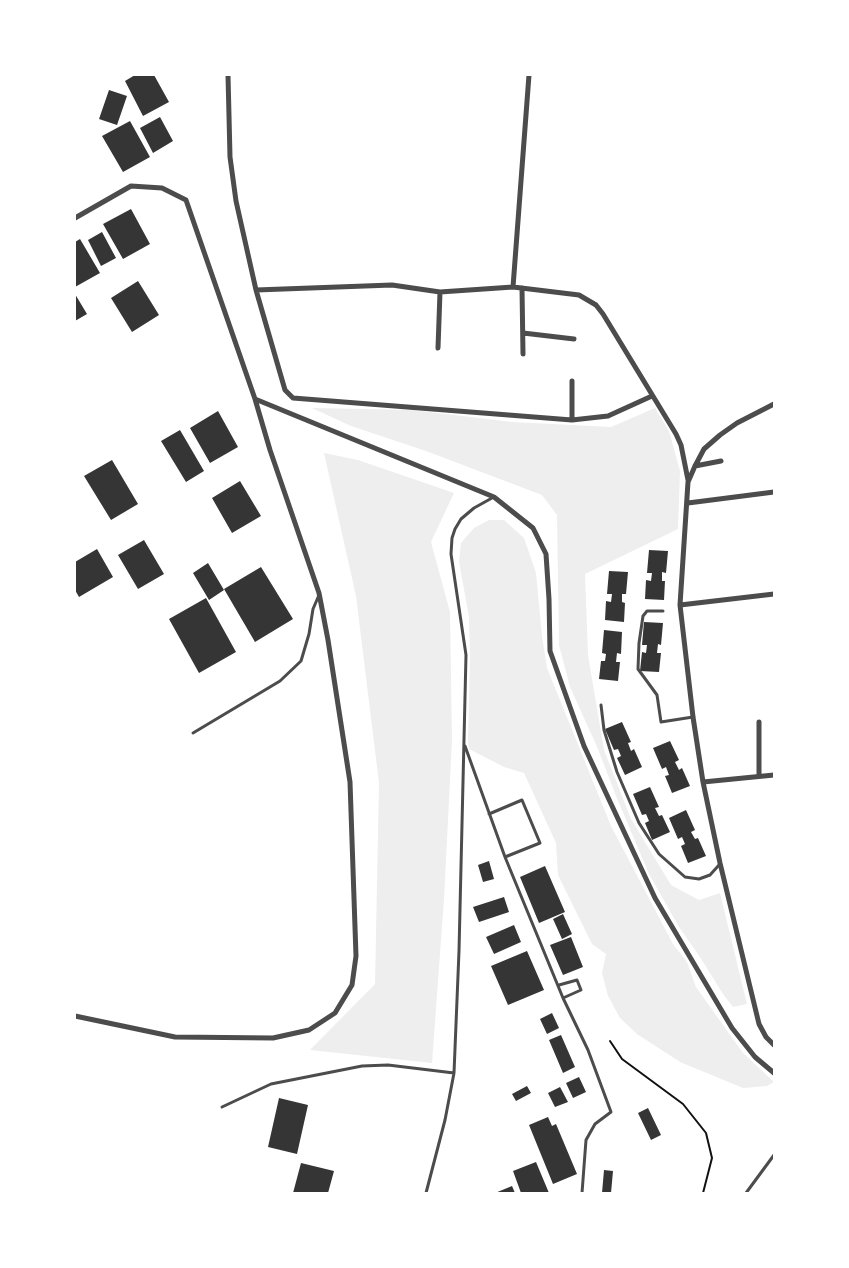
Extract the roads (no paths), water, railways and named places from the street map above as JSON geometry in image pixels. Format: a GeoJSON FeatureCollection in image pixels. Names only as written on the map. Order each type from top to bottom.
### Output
{"type":"FeatureCollection","features":[{"type":"Feature","properties":{"kind":"street"},"geometry":{"type":"LineString","coordinates":[[228,75],[231,167],[236,201],[256,290],[285,390],[293,398],[572,420],[608,416],[652,396]]}},
{"type":"Feature","properties":{"kind":"street"},"geometry":{"type":"LineString","coordinates":[[513,287],[529,75]]}},
{"type":"Feature","properties":{"kind":"street"},"geometry":{"type":"LineString","coordinates":[[75,218],[131,186],[162,188],[186,200],[319,593],[350,782],[357,956],[352,985],[335,1013],[309,1029],[273,1038],[175,1037],[75,1016]]}},
{"type":"Feature","properties":{"kind":"street"},"geometry":{"type":"LineString","coordinates":[[256,290],[392,285],[440,292],[513,287],[567,292],[579,295],[596,306],[619,339],[681,445],[688,482],[688,503],[680,604],[703,782],[759,1024],[766,1037],[774,1045]]}},
{"type":"Feature","properties":{"kind":"street"},"geometry":{"type":"LineString","coordinates":[[522,288],[523,354]]}},
{"type":"Feature","properties":{"kind":"street"},"geometry":{"type":"LineString","coordinates":[[438,348],[440,292]]}},
{"type":"Feature","properties":{"kind":"street"},"geometry":{"type":"LineString","coordinates":[[523,333],[573,339]]}},
{"type":"Feature","properties":{"kind":"street"},"geometry":{"type":"LineString","coordinates":[[572,381],[572,420]]}},
{"type":"Feature","properties":{"kind":"street"},"geometry":{"type":"LineString","coordinates":[[255,399],[494,497],[533,528],[546,554],[550,651],[584,746],[655,898],[732,1028],[755,1057],[774,1073]]}},
{"type":"Feature","properties":{"kind":"street"},"geometry":{"type":"LineString","coordinates":[[688,482],[704,449],[737,423],[774,404]]}},
{"type":"Feature","properties":{"kind":"street"},"geometry":{"type":"LineString","coordinates":[[695,466],[721,460]]}},
{"type":"Feature","properties":{"kind":"street"},"geometry":{"type":"LineString","coordinates":[[688,503],[774,492]]}},
{"type":"Feature","properties":{"kind":"street"},"geometry":{"type":"LineString","coordinates":[[680,604],[774,594]]}},
{"type":"Feature","properties":{"kind":"street"},"geometry":{"type":"LineString","coordinates":[[759,722],[759,776]]}},
{"type":"Feature","properties":{"kind":"street"},"geometry":{"type":"LineString","coordinates":[[703,782],[774,775]]}},
{"type":"Feature","properties":{"kind":"lane"},"geometry":{"type":"LineString","coordinates":[[426,1193],[445,1120],[454,1073],[459,951],[466,655],[451,554],[452,538],[461,519],[474,508],[494,497]]}},
{"type":"Feature","properties":{"kind":"lane"},"geometry":{"type":"LineString","coordinates":[[193,734],[280,681],[301,661],[319,593]]}},
{"type":"Feature","properties":{"kind":"lane"},"geometry":{"type":"LineString","coordinates":[[663,611],[647,611],[643,616],[638,669],[657,695],[661,722],[693,717]]}},
{"type":"Feature","properties":{"kind":"lane"},"geometry":{"type":"LineString","coordinates":[[601,705],[604,730],[616,772],[639,824],[659,854],[685,877],[699,879],[710,875],[720,863]]}},
{"type":"Feature","properties":{"kind":"lane"},"geometry":{"type":"LineString","coordinates":[[463,742],[506,857],[563,998],[588,1050],[611,1112],[595,1124],[586,1140],[582,1193]]}},
{"type":"Feature","properties":{"kind":"lane"},"geometry":{"type":"LineString","coordinates":[[489,814],[522,800],[540,843],[506,857]]}},
{"type":"Feature","properties":{"kind":"lane"},"geometry":{"type":"LineString","coordinates":[[559,985],[577,980],[581,990],[563,998]]}},
{"type":"Feature","properties":{"kind":"lane"},"geometry":{"type":"LineString","coordinates":[[222,1107],[271,1084],[362,1066],[388,1065],[454,1073]]}},
{"type":"Feature","properties":{"kind":"lane"},"geometry":{"type":"LineString","coordinates":[[746,1193],[774,1155]]}}]}
